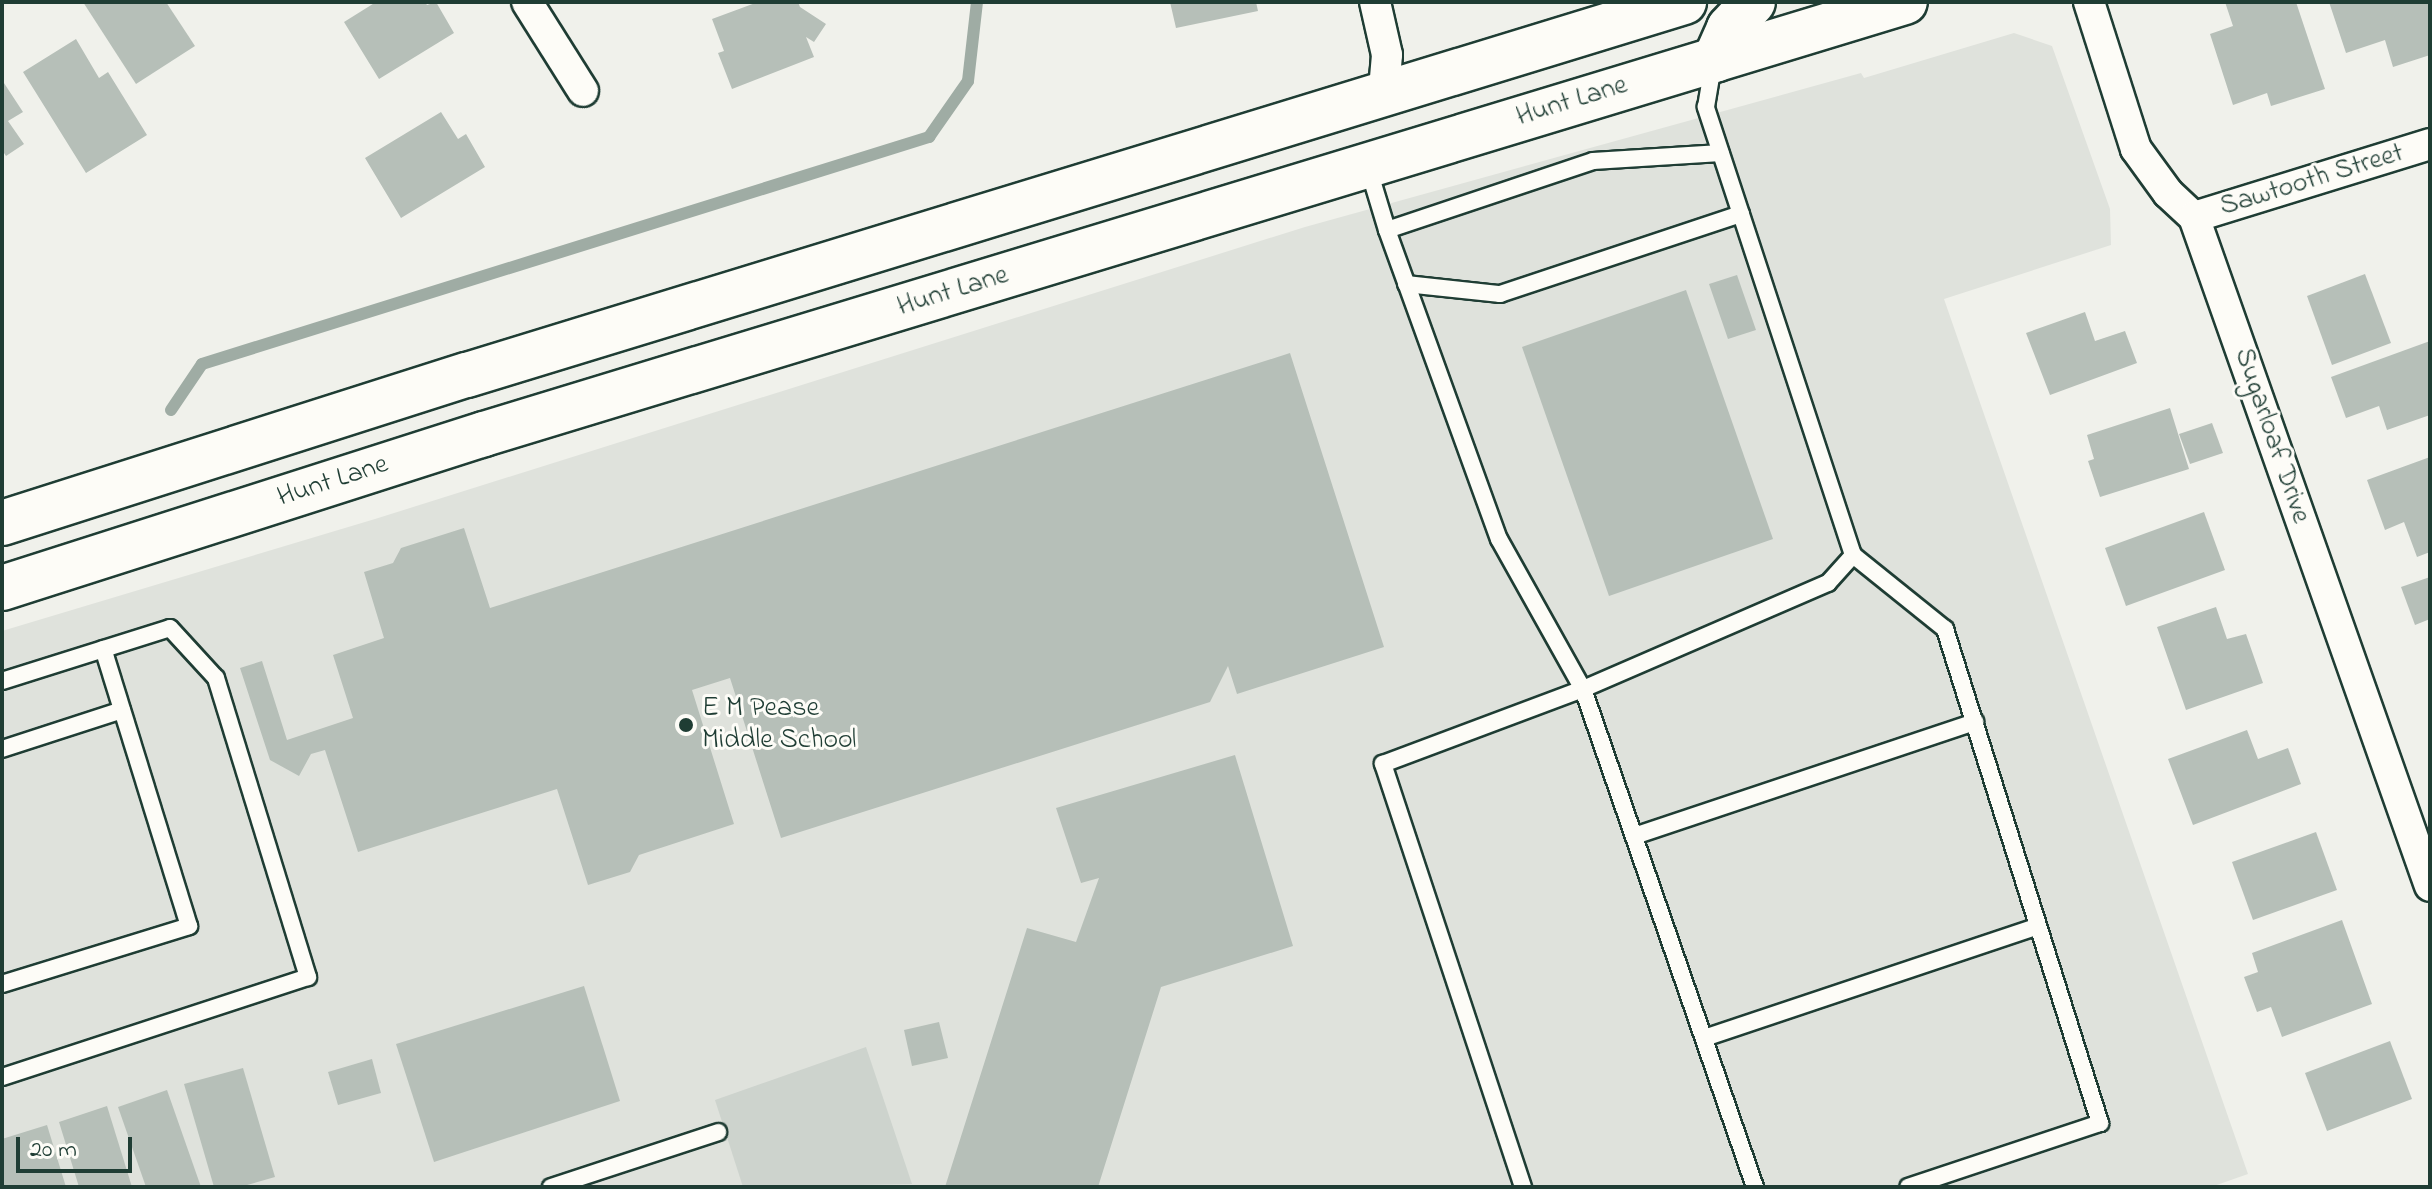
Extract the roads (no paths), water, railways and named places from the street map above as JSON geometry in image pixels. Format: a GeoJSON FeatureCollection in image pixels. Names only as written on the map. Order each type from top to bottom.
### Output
{"type":"FeatureCollection","features":[{"type":"Feature","properties":{"kind":"main road"},"geometry":{"type":"LineString","coordinates":[[2,523],[467,375],[1684,2]]}},
{"type":"Feature","properties":{"kind":"main road"},"geometry":{"type":"LineString","coordinates":[[1715,60],[1729,28],[1753,2]]}},
{"type":"Feature","properties":{"kind":"main road","name":"Hunt Lane"},"geometry":{"type":"LineString","coordinates":[[2,588],[484,434],[1905,2]]}},
{"type":"Feature","properties":{"kind":"main road"},"geometry":{"type":"LineString","coordinates":[[1367,166],[1384,92]]}},
{"type":"Feature","properties":{"kind":"main road"},"geometry":{"type":"LineString","coordinates":[[467,375],[484,434]]}},
{"type":"Feature","properties":{"kind":"street"},"geometry":{"type":"LineString","coordinates":[[527,2],[583,91]]}},
{"type":"Feature","properties":{"kind":"street"},"geometry":{"type":"LineString","coordinates":[[1375,2],[1387,55],[1384,92]]}},
{"type":"Feature","properties":{"kind":"street","name":"Sugarloaf Drive"},"geometry":{"type":"LineString","coordinates":[[2089,2],[2136,149],[2168,193],[2194,217],[2430,886]]}},
{"type":"Feature","properties":{"kind":"street","name":"Sawtooth Street"},"geometry":{"type":"LineString","coordinates":[[2194,217],[2430,144]]}},
{"type":"Feature","properties":{"kind":"lane"},"geometry":{"type":"LineString","coordinates":[[1715,60],[1706,107],[1853,555],[1945,629],[2100,1123],[1908,1187]]}},
{"type":"Feature","properties":{"kind":"lane"},"geometry":{"type":"LineString","coordinates":[[1387,230],[1593,161],[1721,153]]}},
{"type":"Feature","properties":{"kind":"lane"},"geometry":{"type":"LineString","coordinates":[[1367,166],[1406,284],[1499,539],[1583,689],[1755,1187]]}},
{"type":"Feature","properties":{"kind":"lane"},"geometry":{"type":"LineString","coordinates":[[1406,284],[1500,294],[1741,214]]}},
{"type":"Feature","properties":{"kind":"lane"},"geometry":{"type":"LineString","coordinates":[[1523,1187],[1383,764],[1583,689],[1828,583],[1853,555]]}},
{"type":"Feature","properties":{"kind":"lane"},"geometry":{"type":"LineString","coordinates":[[2,681],[170,628],[216,678],[308,977],[2,1077]]}},
{"type":"Feature","properties":{"kind":"lane"},"geometry":{"type":"LineString","coordinates":[[2,984],[189,926],[103,649]]}},
{"type":"Feature","properties":{"kind":"lane"},"geometry":{"type":"LineString","coordinates":[[2,749],[122,710]]}},
{"type":"Feature","properties":{"kind":"lane"},"geometry":{"type":"LineString","coordinates":[[1634,836],[1975,722]]}},
{"type":"Feature","properties":{"kind":"lane"},"geometry":{"type":"LineString","coordinates":[[1704,1038],[2038,926]]}},
{"type":"Feature","properties":{"kind":"lane"},"geometry":{"type":"LineString","coordinates":[[551,1187],[718,1132]]}},
{"type":"Feature","properties":{"kind":"waterway"},"geometry":{"type":"LineString","coordinates":[[171,410],[202,364],[929,137],[968,81],[977,2]]}},
{"type":"Feature","properties":{"kind":"place","name":"E M Pease Middle School"},"geometry":{"type":"Point","coordinates":[686,725]}}]}
